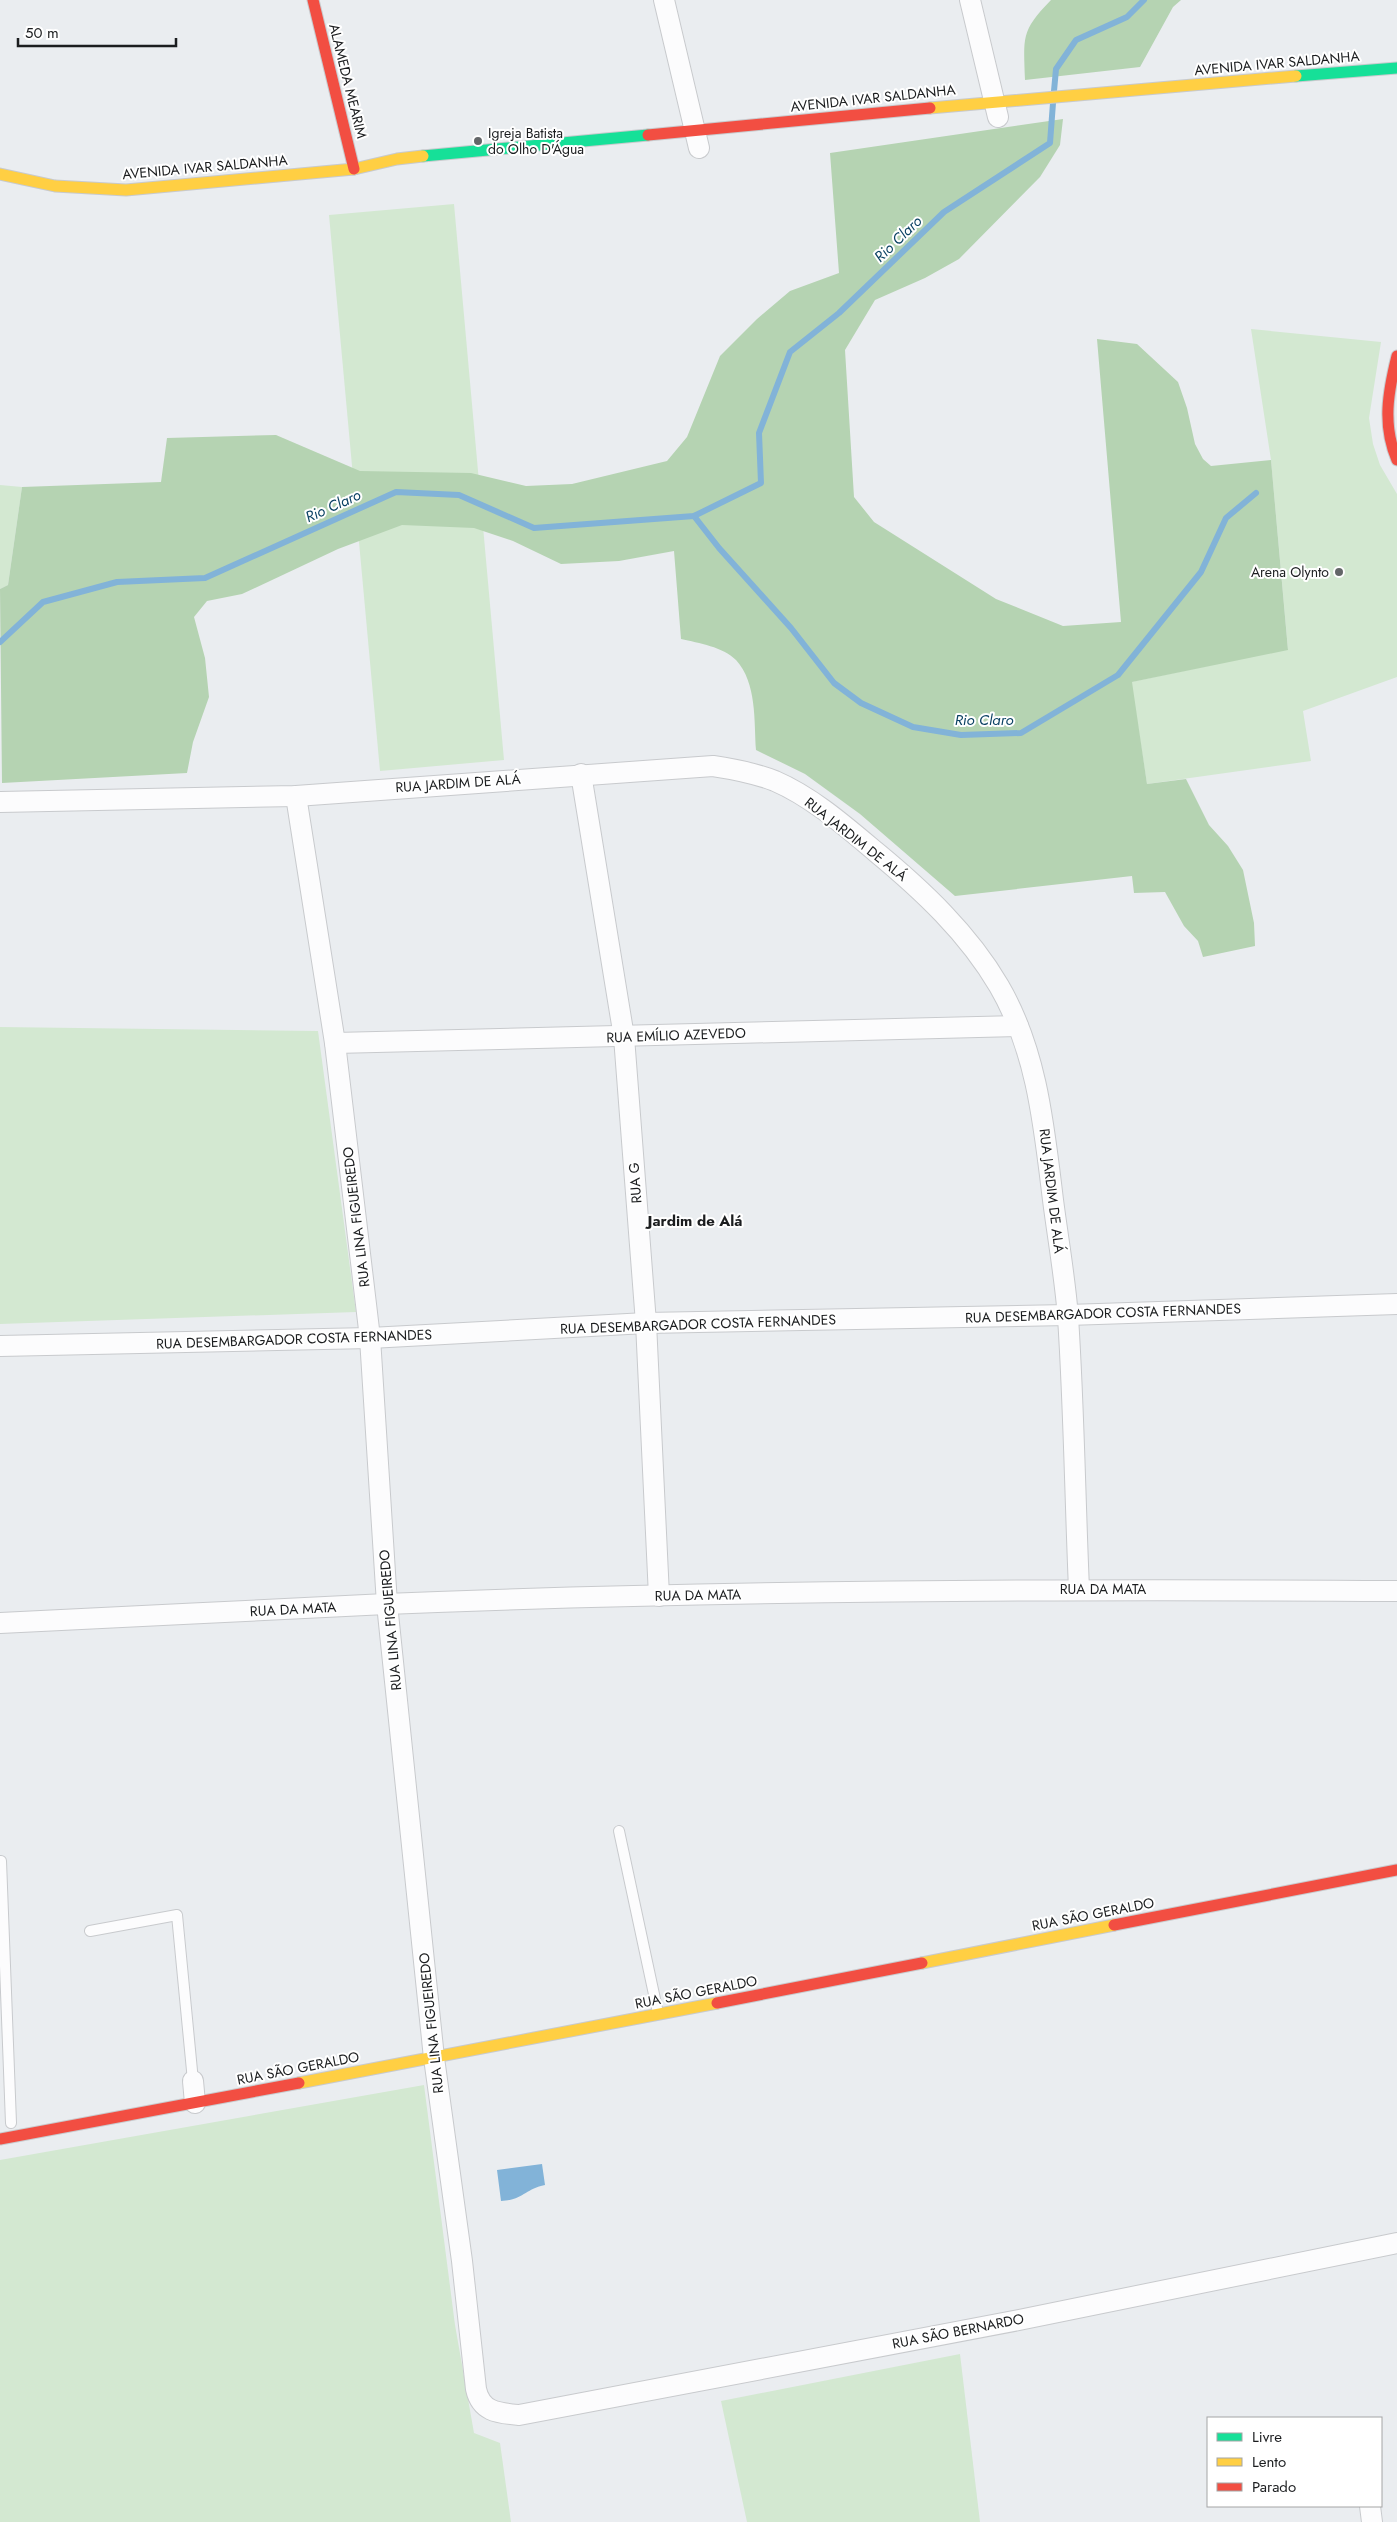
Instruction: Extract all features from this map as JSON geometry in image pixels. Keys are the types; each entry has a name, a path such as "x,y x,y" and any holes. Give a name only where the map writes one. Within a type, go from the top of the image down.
{"street":[{"name":"ALAMEDA MEARIM","path":"313,0 354,169"},
{"path":"664,0 698,143"},
{"path":"970,0 998,113"},
{"name":"AVENIDA IVAR SALDANHA","path":"0,174 56,186 126,190 354,169 397,159 698,143 998,113 1023,98 1397,68"},
{"name":"AVENIDA IVAR SALDANHA","path":"354,169 401,172"},
{"path":"1397,356 1388,393 1386,416 1388,438 1397,460"},
{"name":"RUA JARDIM DE ALÁ","path":"0,802 296,796 713,766 742,771 775,781 810,801 896,868 936,906 966,940 999,986 1018,1026 1034,1073 1043,1118 1068,1315 1079,1589"},
{"name":"RUA G","path":"581,774 624,1037 646,1324 659,1596"},
{"name":"RUA LINA FIGUEIREDO","path":"296,796 335,1043 370,1338 387,1604 434,2058 462,2261 476,2389 478,2397 490,2411 519,2416"},
{"name":"RUA EMÍLIO AZEVEDO","path":"335,1043 1018,1026"},
{"name":"RUA DESEMBARGADOR COSTA FERNANDES","path":"0,1346 370,1338 646,1324 1068,1315 1397,1304"},
{"name":"RUA DA MATA","path":"0,1623 387,1604 659,1596 1079,1589 1397,1591"},
{"name":"RUA SÃO GERALDO","path":"7,2133 195,2103 434,2058 1397,1870"},
{"path":"193,2081 195,2103"},
{"name":"RUA SÃO BERNARDO","path":"519,2416 1019,2320 1397,2243"},
{"path":"1370,2507 1372,2522"}],"lane":[{"path":"619,1831 658,2014"},
{"path":"1,1860 7,2133"},
{"path":"90,1931 177,1915 193,2081"}],"green space":[{"path":"1051,0 1181,0 1173,7 1140,67 1025,80 1024,54 1026,36 1034,20"},
{"path":"1063,119 1060,145 1040,177 959,259 925,278 875,300 845,350 854,497 874,522 996,599 1063,626 1121,622 1097,339 1137,344 1178,382 1187,408 1195,444 1203,459 1211,466 1271,460 1288,650 1132,682 1147,784 1186,779 1209,825 1228,846 1243,870 1254,923 1255,946 1203,957 1198,941 1184,926 1165,892 1134,893 1132,876 955,896 860,814 805,774 756,750 753,703 748,680 743,669 736,660 724,652 710,646 681,639 674,551 619,561 561,564 513,541 474,528 402,525 338,549 242,594 207,601 194,617 205,658 209,697 193,742 187,773 2,783 0,589 8,585 22,487 161,482 167,438 276,435 360,471 471,473 526,486 572,484 667,461 687,437 720,356 757,319 790,291 839,273 830,153"},
{"path":"454,204 504,760 380,771 329,215"},
{"name":"Arena Olynto","path":"1251,329 1381,342 1369,418 1373,444 1380,465 1397,494 1397,677 1303,711 1311,761 1147,784 1131,682 1288,649 1271,460"},
{"path":"0,485 22,487 8,585 0,589"},
{"path":"0,1027 318,1031 356,1312 0,1324"},
{"path":"424,2085 455,2325 474,2433 500,2443 511,2522 0,2522 0,2160"},
{"path":"960,2354 980,2522 747,2522 721,2401"}],"water":[{"path":"542,2164 545,2185 514,2199 501,2201 497,2170"}],"waterway":[{"name":"Rio Claro","path":"1054,91 1056,69 1076,40 1127,17 1144,0"},
{"name":"Rio Claro","path":"0,642 43,602 117,582 205,578 396,492 459,495 534,528 694,516 761,483 759,433 790,352 839,313 944,212 1050,143 1053,103"},
{"name":"Rio Claro","path":"694,516 719,548 791,628 834,683 861,703 913,727 961,735 1021,733 1118,675 1201,572 1226,518 1256,493"}],"traffic: fast":[{"path":"1296,76 1397,68"},
{"path":"423,156 648,135"}],"traffic: slow":[{"path":"930,108 1296,76"},
{"path":"0,174 55,186 126,190 354,169 397,159 423,156"},
{"path":"922,1963 1114,1925"},
{"path":"299,2083 717,2003"}],"traffic: jam":[{"path":"313,0 354,169"},
{"path":"648,135 930,108"},
{"path":"1397,356 1388,408 1389,434 1397,460"},
{"path":"1114,1925 1397,1870"},
{"path":"717,2003 922,1963"},
{"path":"0,2139 299,2083"}],"place":[{"name":"Igreja Batista do Olho D'Água","path":"478,141"},
{"name":"Arena Olynto","path":"1339,572"}],"district":[{"name":"Jardim de Alá","path":"695,1221"}]}
